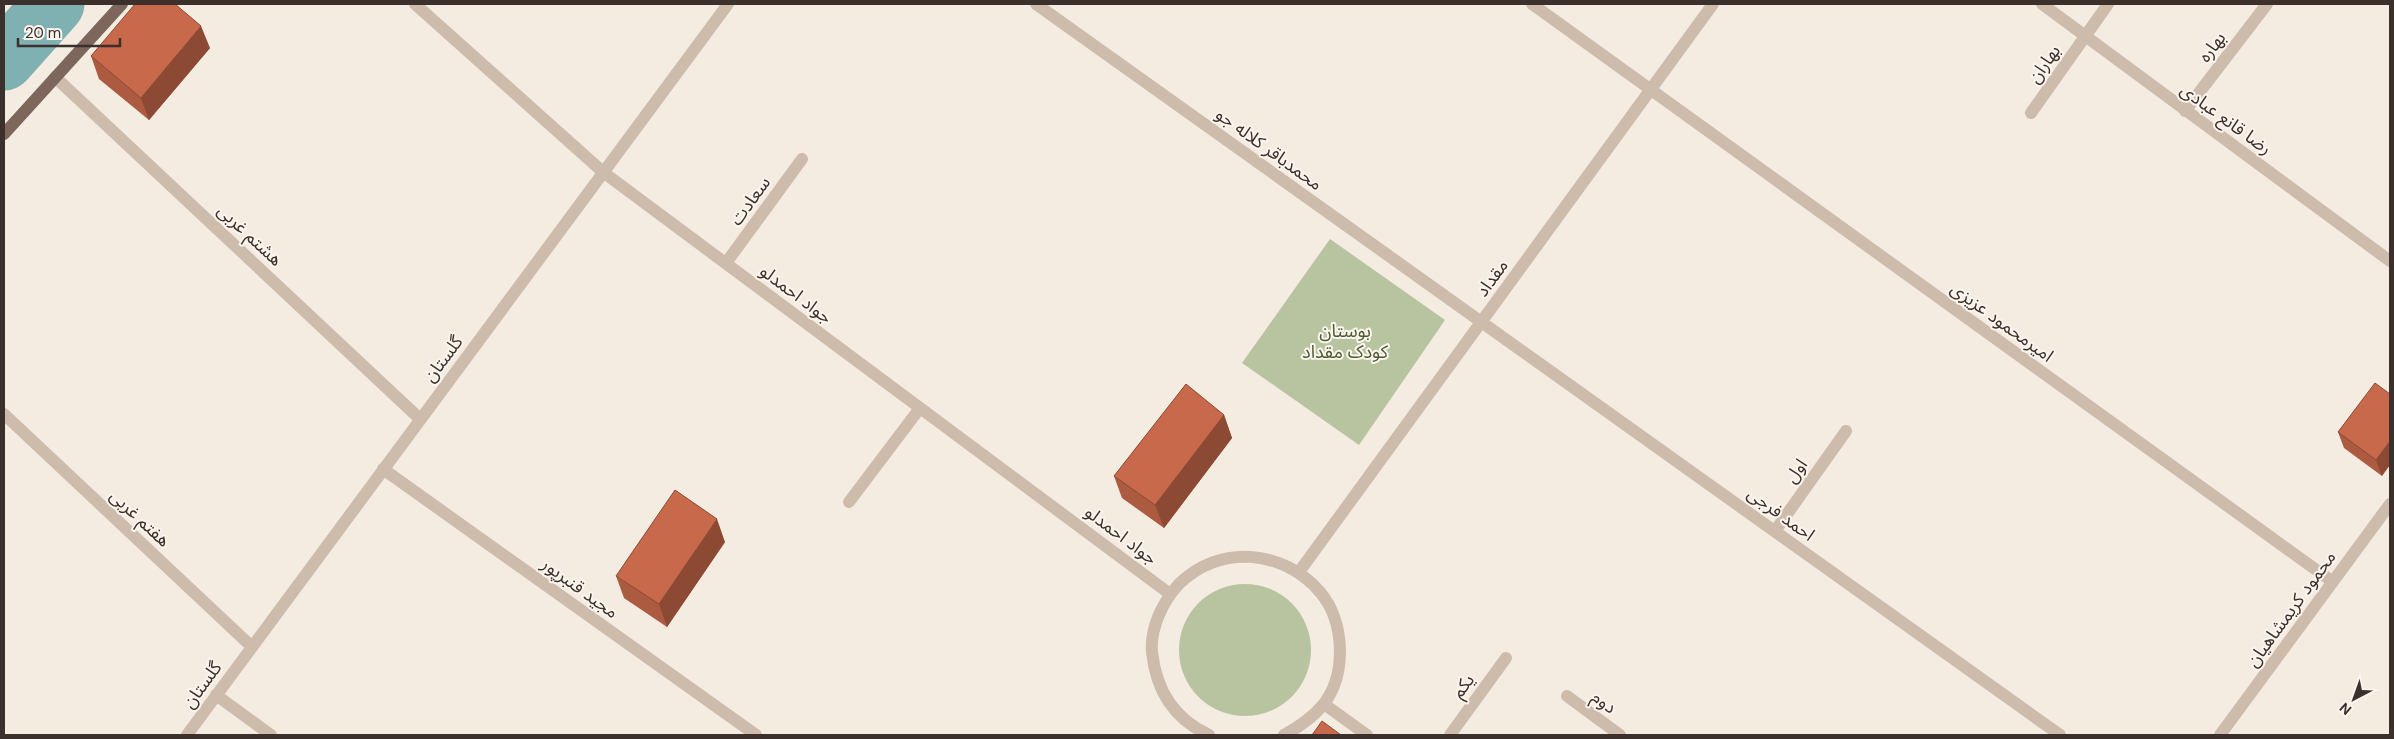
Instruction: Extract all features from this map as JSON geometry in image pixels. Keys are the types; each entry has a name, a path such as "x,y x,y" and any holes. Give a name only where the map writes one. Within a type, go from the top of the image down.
{"main road":[{"path":"4,134 122,4"}],"street":[{"name":"جواد احمدلو","path":"415,4 603,172 1170,594"},
{"name":"گلستان","path":"187,735 728,4"},
{"name":"محمدباقر کلاله جو","path":"1036,4 1481,322"},
{"name":"امیرمحمود عزیزی","path":"1532,4 2333,582"},
{"name":"مقداد","path":"1299,572 1713,4"},
{"name":"رضا قانع عبادی","path":"2042,4 2390,261"},
{"name":"بهاران","path":"2031,113 2108,4"},
{"name":"بهاره","path":"2185,111 2267,4"},
{"name":"هشتم غربی","path":"56,77 420,419"},
{"name":"سعادت","path":"726,263 802,159"},
{"name":"احمد فرجی","path":"1481,322 2060,735"},
{"path":"849,502 920,408"},
{"name":"هفتم غربی","path":"4,414 252,647"},
{"name":"اول","path":"1775,531 1846,431"},
{"name":"مجید قنبرپور","path":"383,469 756,735"},
{"name":"محمود کریمشاهیان","path":"2220,735 2390,504"},
{"path":"1208,735 1189,731 1171,706 1156,680 1152,650 1156,620 1170,594 1190,573 1216,560 1244,556 1273,560 1299,572 1321,593 1334,619 1340,648 1336,678 1324,704 1303,725 1284,735"},
{"name":"یکم","path":"1450,735 1506,658"},
{"path":"216,696 271,735"},
{"name":"دوم","path":"1567,696 1620,735"},
{"path":"1324,704 1367,735"}],"green space":[{"name":"بوستان کودک مقداد","path":"1330,239 1445,320 1359,445 1242,363"},
{"path":"1245,584 1258,585 1270,589 1292,603 1306,625 1310,637 1310,663 1306,675 1292,697 1270,711 1258,715 1245,716 1232,715 1220,711 1198,697 1184,675 1180,663 1179,650 1180,637 1184,625 1198,603 1220,589 1232,585"}],"building":[{"path":"135,4 175,4 201,26 141,98 91,56"},
{"path":"2375,383 2390,394 2390,441 2376,460 2338,432"},
{"path":"1186,384 1224,415 1155,505 1114,476"},
{"path":"675,490 717,519 659,604 616,576"},
{"path":"1322,721 1341,735 1312,735"}],"waterway":[{"path":"4,60 54,4"}]}
